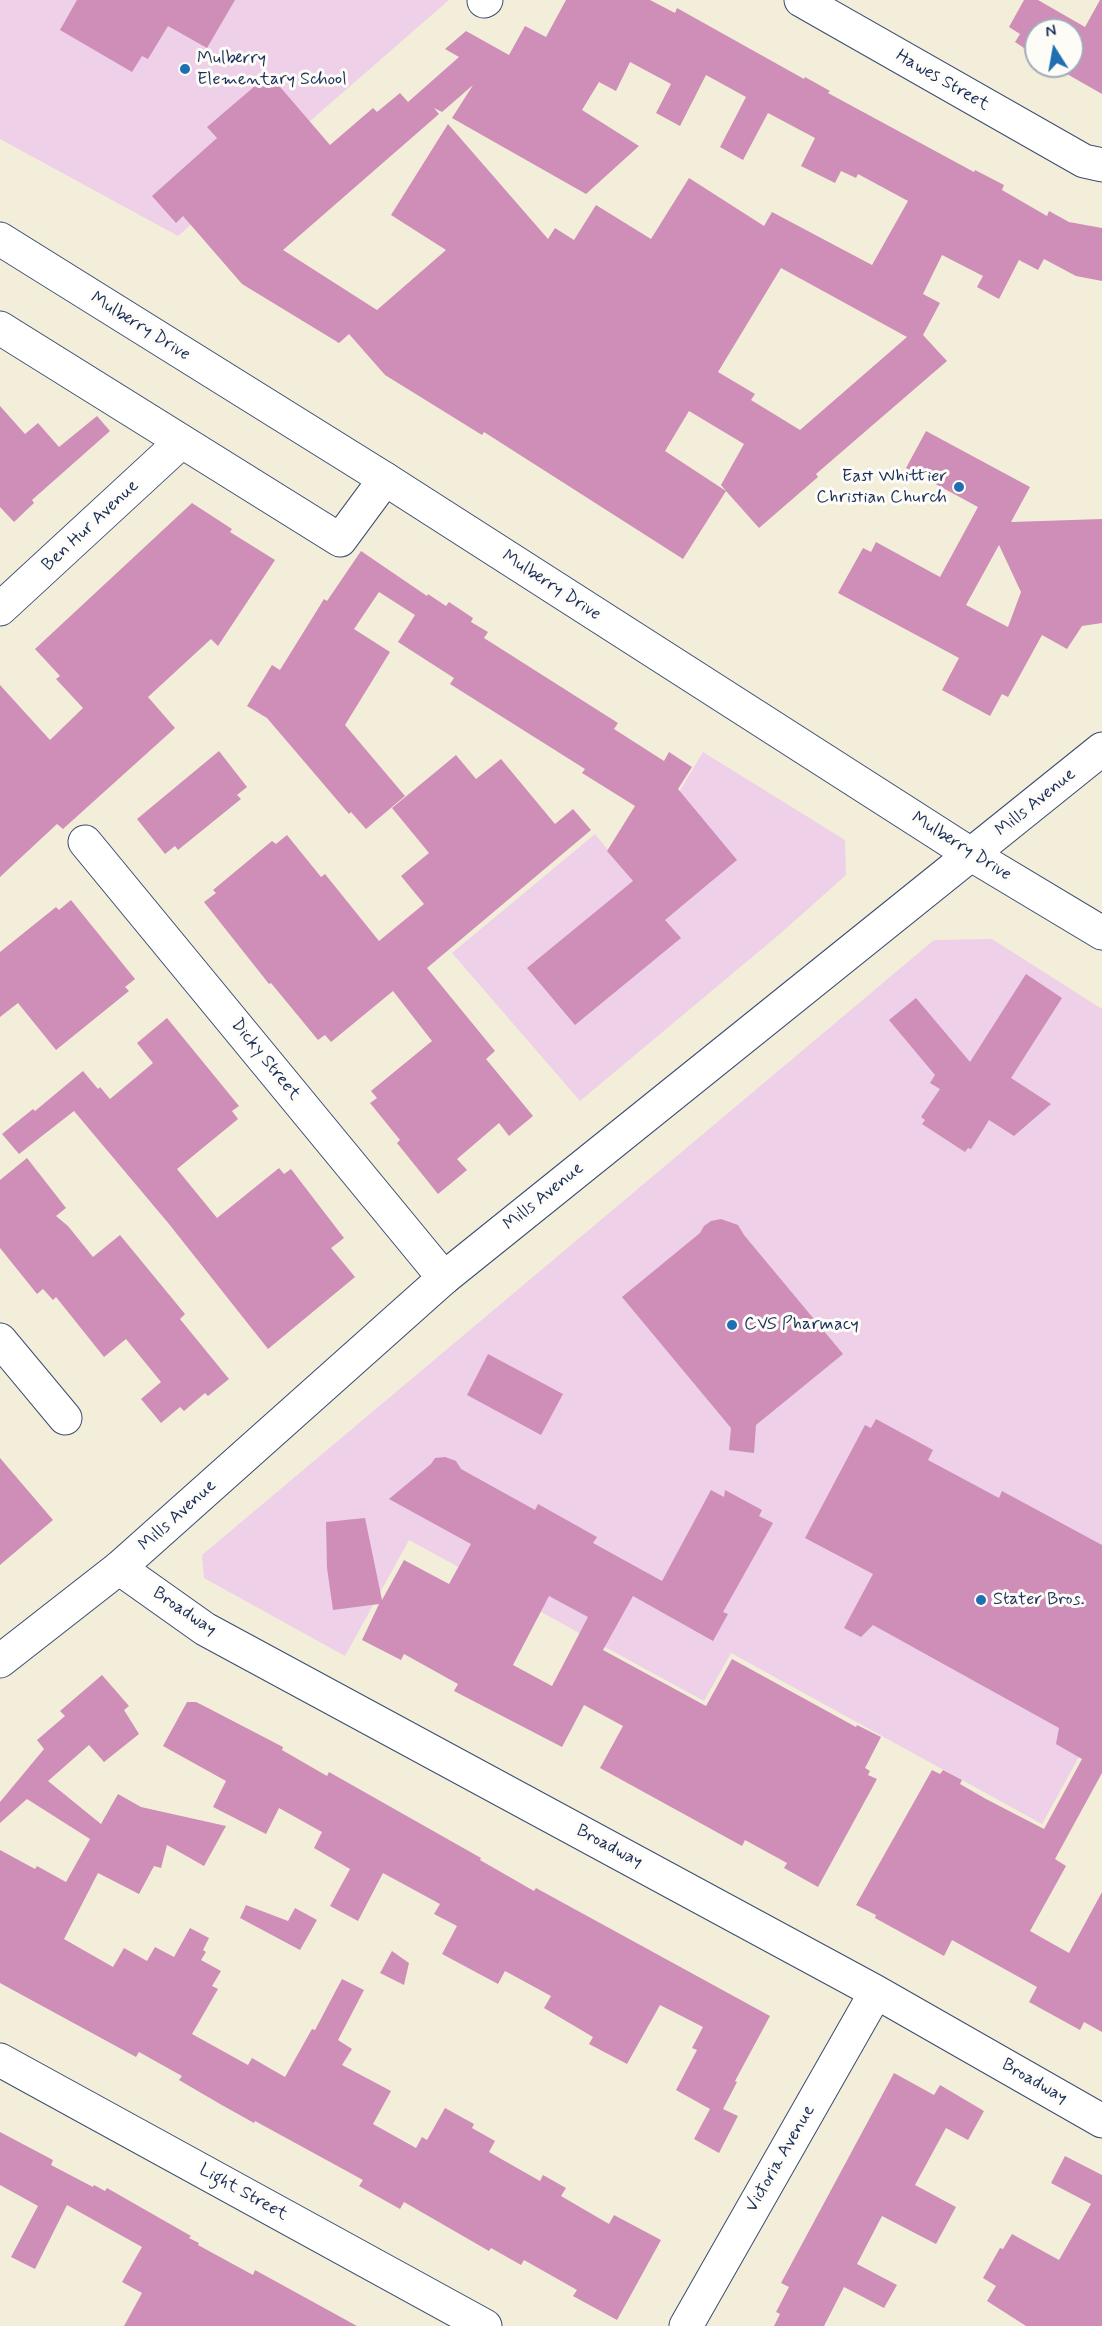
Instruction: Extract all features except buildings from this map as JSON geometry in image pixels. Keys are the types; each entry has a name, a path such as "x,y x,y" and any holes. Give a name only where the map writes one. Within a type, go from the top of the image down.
{"street":[{"name":"Hawes Street","path":"801,0 1093,163"},
{"name":"Mulberry Drive","path":"0,239 385,479 972,855 1102,933"},
{"path":"0,328 340,540 385,479"},
{"name":"Ben Hur Avenue","path":"0,609 181,442"},
{"name":"Mills Avenue","path":"0,1661 119,1568 444,1278 1102,749"},
{"name":"Dicky Street","path":"85,842 444,1278"},
{"path":"0,1340 65,1418"},
{"name":"Broadway","path":"119,1568 205,1629 876,1992 1102,2121"},
{"name":"Victoria Avenue","path":"686,2326 876,1992"},
{"name":"Light Street","path":"0,2060 486,2326"}],"shaded area":[{"name":"Mulberry Elementary School","path":"0,0 449,0 178,236 0,139"},
{"path":"703,752 845,840 846,875 781,933 580,1101 452,953 595,834 629,876"},
{"path":"992,939 1102,1009 1102,1715 1042,1824 731,1653 704,1701 409,1540 345,1656 204,1578 202,1555 934,940"}],"place":[{"name":"Mulberry Elementary School","path":"185,69"},
{"name":"East Whittier Christian Church","path":"959,487"},
{"name":"CVS Pharmacy","path":"732,1325"},
{"name":"Stater Bros.","path":"981,1600"}]}
